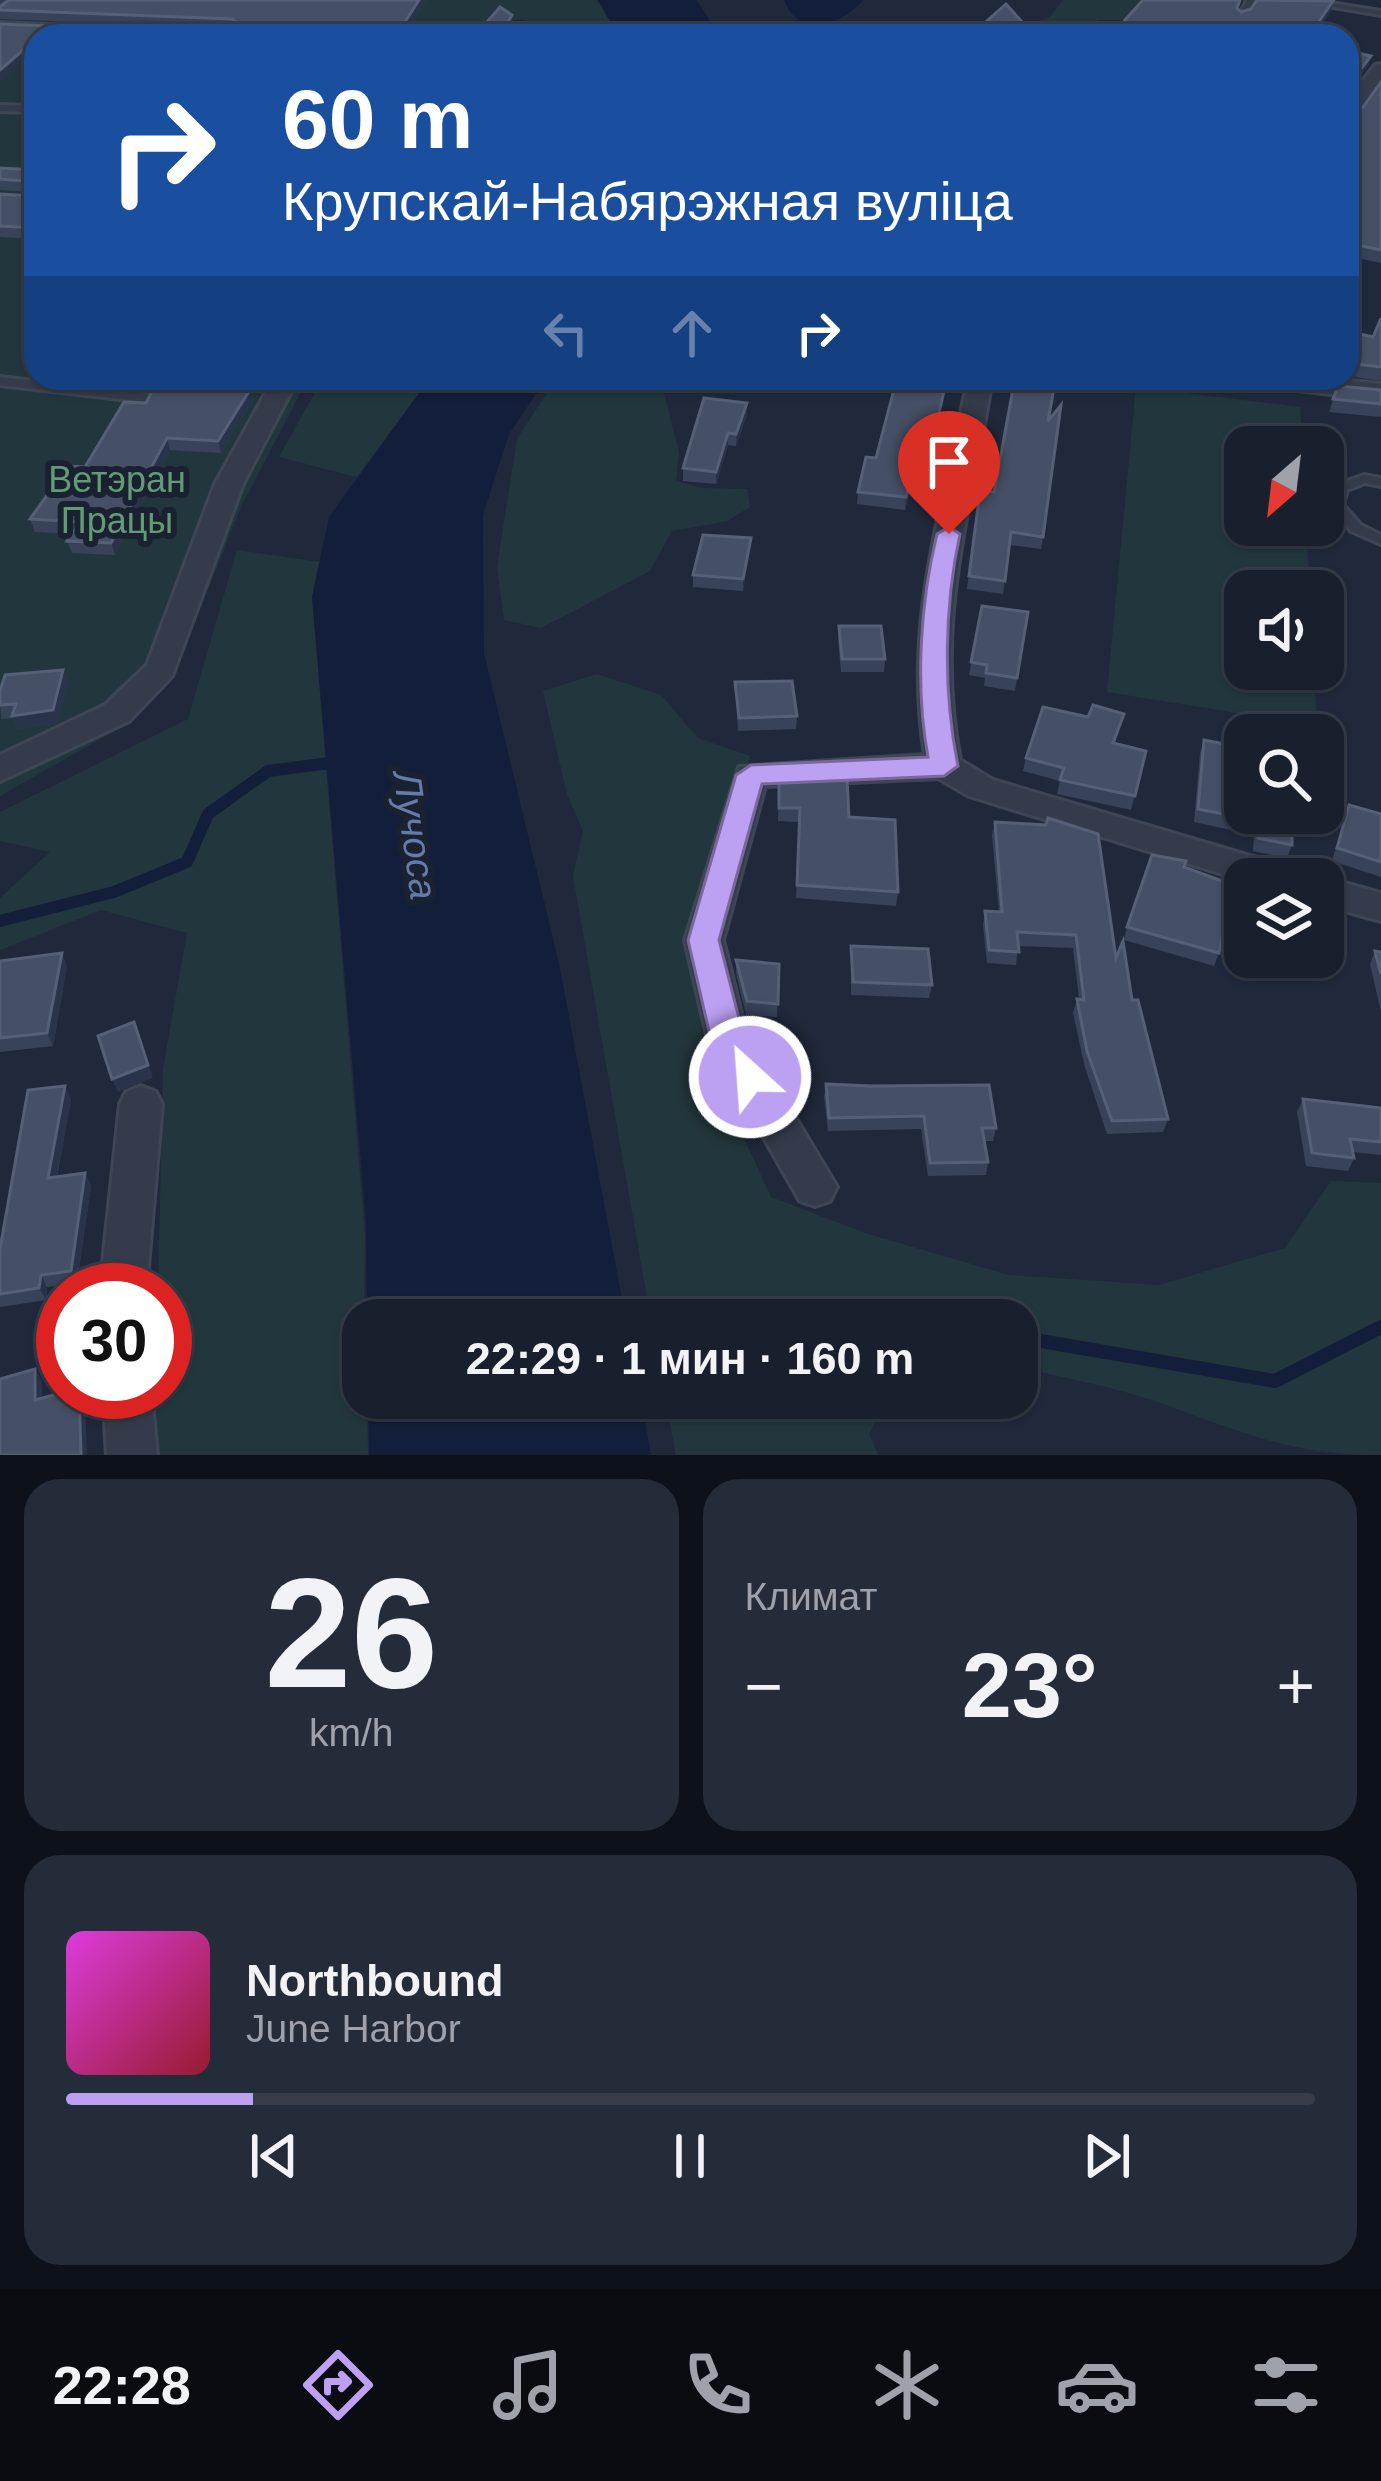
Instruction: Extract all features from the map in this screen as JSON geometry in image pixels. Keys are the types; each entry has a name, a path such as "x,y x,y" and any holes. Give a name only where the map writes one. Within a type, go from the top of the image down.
{"street":[{"path":"0,769 117,713 160,669 229,484 280,390"},
{"path":"944,766 936,728 938,580 978,390"},
{"path":"815,1187 728,1040 704,940 751,775 944,766 981,788 1224,861"},
{"path":"1344,897 1381,907"},
{"path":"126,1263 141,1104"},
{"path":"129,1419 132,1455"}],"lane":[{"path":"1242,15 1251,0"},
{"path":"1296,0 1381,13"},
{"path":"77,390 146,398"},
{"path":"1381,482 1364,479 1341,488 1336,506 1356,528 1381,540"}],"green space":[{"name":"Ветэран Працы","path":"11,0 597,0 612,24 542,24 519,19 500,24 24,24 24,390 302,390 241,507 174,675 123,726 0,796 0,9"},
{"path":"1063,0 1149,0 1126,20 1032,24 1050,17"},
{"path":"316,390 421,390 357,477 279,457"},
{"path":"549,390 663,390 679,453 676,481 701,488 747,489 750,507 727,521 672,531 650,571 541,628 504,620 497,567 517,439"},
{"path":"1136,390 1300,407 1301,426 1224,426 1224,546 1307,546 1309,570 1224,570 1224,690 1315,690 1316,714 1243,714 1107,692"},
{"path":"237,550 319,562 312,597 365,1237 364,1299 342,1299 342,1419 367,1419 368,1455 155,1455 156,1419 192,1419 192,1263 159,1263 163,1069 187,933 101,910 0,950 0,898 50,852 0,841 0,812 188,719"},
{"path":"597,674 661,695 698,738 750,756 733,822 690,933 704,1051 771,1197 868,1234 1009,1275 1159,1285 1285,1248 1331,1181 1381,1183 1381,1455 1291,1446 1138,1396 1038,1372 1038,1299 647,1299 573,876 583,831 567,794 543,691"},
{"path":"669,1419 876,1419 869,1434 878,1455 676,1455"}],"water":[{"path":"598,0 697,0 712,24 611,24"},
{"path":"784,0 863,0 832,22 810,24 799,20"},
{"name":"Лучоса","path":"421,390 539,390 509,434 483,515 484,653 559,963 622,1299 367,1299 366,1222 312,597 329,517"},
{"path":"368,1419 645,1419 651,1455 369,1455"}],"building":[{"path":"9,0 419,0 404,24 238,24 232,19 0,7"},
{"path":"1143,0 1240,0 1237,8 1241,12 1257,0 1333,1 1317,24 1124,21"},
{"path":"1006,4 1023,23 1022,24 983,24"},
{"path":"500,7 512,15 507,24 485,24"},
{"path":"0,24 24,25 24,49 0,70"},
{"path":"1359,53 1371,56 1359,72"},
{"path":"1381,82 1381,250 1359,245 1359,110"},
{"path":"0,168 24,169 24,181 0,179"},
{"path":"0,194 24,195 24,227 0,226"},
{"path":"1381,318 1381,367 1359,364 1360,334 1373,337"},
{"path":"153,390 250,390 218,441 167,438 111,543 67,541 80,522 30,519 68,466 85,467 124,402 146,403"},
{"path":"894,390 944,390 934,435 922,434 906,497 858,492 866,457 876,458"},
{"path":"1013,390 1054,390 1048,421 1061,405 1043,537 1011,532 1005,581 969,576 980,491 994,492"},
{"path":"1336,390 1381,390 1381,404 1333,399"},
{"path":"704,398 747,403 736,434 728,433 716,472 683,468"},
{"path":"703,535 751,538 743,579 693,575"},
{"path":"982,606 1028,612 1017,678 986,673 987,665 971,662"},
{"path":"839,626 881,626 885,659 842,659"},
{"path":"63,670 53,710 12,716 16,704 0,705 5,675"},
{"path":"792,681 797,716 739,718 735,682"},
{"path":"1093,705 1124,714 1113,743 1146,751 1135,796 1060,780 1064,768 1026,758 1043,707 1088,717"},
{"path":"1204,740 1224,744 1224,814 1198,809"},
{"path":"779,777 847,779 849,817 895,820 898,892 797,885 800,808 779,808"},
{"path":"1349,805 1381,814 1381,862 1337,848"},
{"path":"1048,818 1098,834 1116,958 1123,941 1132,1000 1138,1000 1168,1119 1112,1121 1087,1051 1077,999 1084,1000 1076,935 1017,932 1019,952 989,950 985,911 1002,912 995,822 1046,825"},
{"path":"1258,834 1292,834 1292,845 1258,838"},
{"path":"1152,855 1186,861 1184,867 1224,882 1219,953 1127,927"},
{"path":"851,946 928,949 932,985 853,982"},
{"path":"62,953 47,1033 0,1038 0,961"},
{"path":"736,960 779,964 778,1004 747,1001"},
{"path":"134,1022 148,1065 112,1079 98,1036"},
{"path":"826,1084 989,1085 996,1128 982,1128 988,1162 930,1163 924,1116 829,1118"},
{"path":"65,1086 48,1178 85,1173 72,1263 36,1263 36,1288 0,1294 0,1249 28,1090"},
{"path":"1303,1099 1381,1108 1381,1142 1350,1139 1354,1158 1312,1153"},
{"path":"35,1369 36,1419 80,1419 81,1455 0,1455 0,1379"}],"waterway":[{"path":"794,24 802,23"},
{"path":"0,921 114,892 187,862 208,814 268,771 337,762"},
{"path":"1038,1341 1275,1381 1381,1327"}],"route":[{"path":"750,1077 728,1040 704,940 751,775 944,766 936,728 938,580 949,534"}]}
